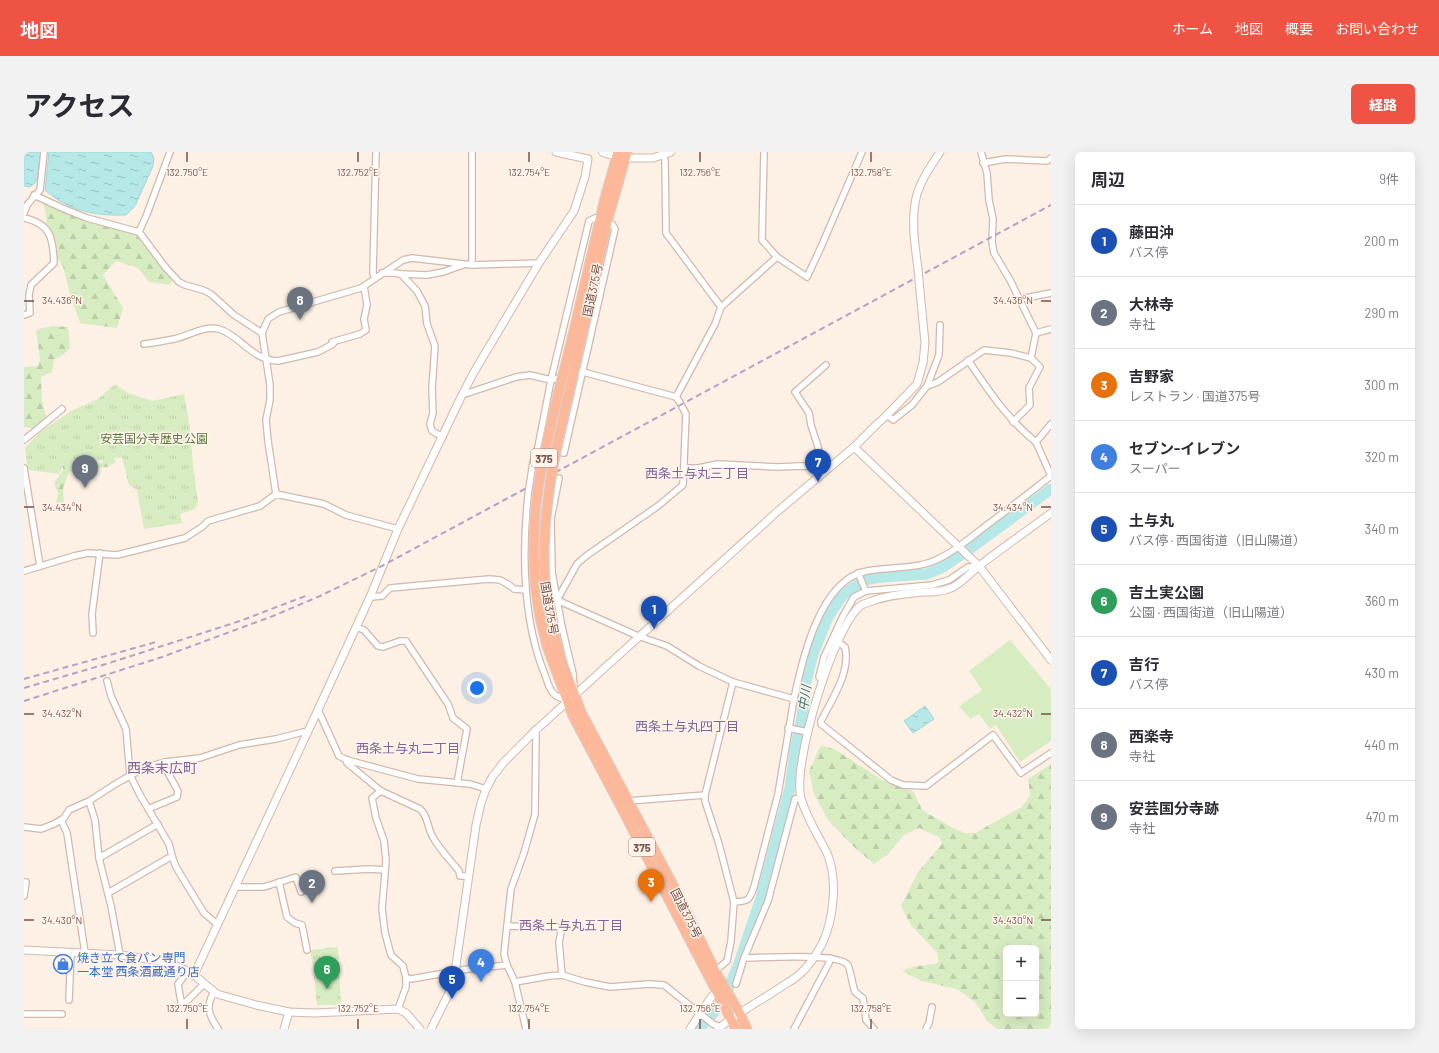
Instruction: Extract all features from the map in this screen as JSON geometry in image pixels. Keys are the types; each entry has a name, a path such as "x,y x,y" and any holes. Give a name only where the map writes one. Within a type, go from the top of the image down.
{"highway":[{"name":"国道375号","path":"622,155 603,220 577,335 546,449 537,496 534,557 535,584 540,617 547,646 570,698 581,712 682,902 717,974 740,1014 746,1029"},
{"name":"国道375号","path":"577,335 548,497 545,523 543,557 549,615 570,698 573,716 736,1029"}],"main road":[{"path":"603,152 622,155"}],"street":[{"path":"24,212 34,195 40,190 44,152"},
{"path":"139,232 170,152"},
{"path":"375,278 373,273 376,152"},
{"path":"472,152 472,266"},
{"path":"204,984 186,1002 181,1002 178,984 191,973 217,924 370,597 398,529 462,395 474,372 539,263 574,211 581,191 588,159 556,152"},
{"path":"622,155 652,158 671,152"},
{"path":"764,152 762,240 777,257 806,277 821,248 862,152"},
{"path":"432,1029 449,993 455,972 476,825 486,790 493,776 504,762 570,698 778,511 854,447 917,384 923,363 925,343 914,229 916,198 924,178 940,152"},
{"path":"980,152 987,173 989,200 993,219 992,242 994,253 1020,299 1036,333 1031,358"},
{"path":"664,155 666,233 721,307"},
{"path":"983,163 1006,159 1047,161 1051,158"},
{"path":"34,195 87,218 139,232 166,268 179,282 211,294 234,315 262,333"},
{"path":"24,218 44,226 51,237 54,263 32,286 29,295 30,313 24,315"},
{"path":"538,447 564,453 615,229 612,224 603,220 595,218 588,221 551,380 538,447 533,462 525,519 524,548 526,590 534,642 541,665 553,694 570,698"},
{"path":"676,397 715,324 721,307 777,257"},
{"path":"276,494 266,420 270,400 270,385 262,333 268,319 279,312 364,286 404,260 412,258 472,266 539,263"},
{"path":"382,274 394,273 427,275 443,272 465,264"},
{"path":"401,274 417,291 425,306 427,324 435,346 432,388 433,413 430,424 432,432 443,436"},
{"path":"144,344 176,339 212,328 220,330 250,351 272,361 318,352 333,344 332,342 360,334 366,330 364,320 367,305 364,286"},
{"path":"1020,299 1051,293"},
{"path":"887,415 893,420 912,404 928,386 939,355 940,325"},
{"path":"1036,333 1051,329"},
{"path":"928,386 938,382 984,350 1011,353 1031,358 1040,368 1029,388 1030,405 1013,422"},
{"path":"734,902 746,901 750,899 754,887 778,794 788,728 801,664 811,633 831,597 847,580 858,574 873,570 915,566 931,562 949,553 1051,476 1036,442 1013,422 995,400 968,360"},
{"path":"820,466 818,448 810,425 809,413 795,392 826,365"},
{"path":"462,395 516,377 530,375 551,380 582,372 676,397 680,401 686,414 683,485 663,502 586,556 577,564 557,600"},
{"path":"24,440 62,409"},
{"path":"1036,442 1051,424"},
{"path":"854,447 979,566 1051,660"},
{"path":"684,468 698,468 718,464 777,467 830,467"},
{"path":"24,468 40,566"},
{"path":"559,478 551,520 552,572 575,684 570,698"},
{"path":"24,571 88,553 117,555 185,538 202,527 208,521 260,506 276,494 324,504 346,515 398,529"},
{"path":"516,982 562,975 585,982 610,987 649,984 664,986 717,1027 740,1014 802,973 821,944 830,921 834,895 828,855 807,814 801,798 799,786 800,773 807,731 823,681 838,642 852,615 861,605 879,598 904,594 943,591 953,587 1051,513"},
{"path":"525,519 551,520"},
{"path":"93,633 92,614 100,553"},
{"path":"823,681 819,677 824,657 843,616 854,597 865,589 932,584 949,580 968,566 979,566"},
{"path":"525,573 552,572"},
{"path":"858,574 865,589"},
{"path":"370,597 382,596 390,588 489,579 500,580 514,589 526,590"},
{"path":"557,600 638,636 667,646 699,666 733,682 794,699"},
{"path":"356,627 364,630 378,646 383,647 400,641 406,641 448,704 453,718 467,729 457,783"},
{"path":"838,642 845,647 847,655 846,671 821,721 821,724 892,780 902,785 926,786 993,735 1021,773 1051,753"},
{"path":"106,681 126,729 130,775 148,809 170,844 176,867 204,913 217,924"},
{"path":"717,974 727,961 731,941 734,902 719,844 704,795 707,790 733,682"},
{"path":"317,712 319,712 339,756 347,760 418,779 470,784 486,790"},
{"path":"788,728 807,731"},
{"path":"526,1029 516,982 507,965 504,954 511,889 524,853 535,814 536,730"},
{"path":"24,827 41,829 54,824 61,820 69,810 89,801 130,775 144,768 165,762 200,758 240,745 307,732"},
{"path":"347,760 347,764 381,791 420,809 424,813 428,822 434,841 459,871 460,876 468,876"},
{"path":"148,809 177,797 178,790 166,769 165,762"},
{"path":"381,791 372,798 376,818 384,841 385,870 382,908 385,933 391,955 403,966 406,978 406,987 398,1009"},
{"path":"628,802 704,795"},
{"path":"736,984 744,958 768,901 795,799 801,798"},
{"path":"89,801 95,820 99,858 108,892 120,955"},
{"path":"61,820 67,833 85,953"},
{"path":"99,858 158,824"},
{"path":"108,892 172,856"},
{"path":"335,871 369,869 385,870"},
{"path":"235,886 264,886 296,877 301,892"},
{"path":"24,882 26,882 24,896"},
{"path":"279,882 287,917 295,923 302,925 307,950"},
{"path":"507,926 562,928 559,942 562,975"},
{"path":"24,950 120,955 162,961 191,973 217,994 256,1005 289,1012 315,1013 398,1009 406,1013 420,1029"},
{"path":"69,1000 71,952"},
{"path":"744,958 813,957 830,958 842,961 848,965 854,992 863,998 866,1020 874,1029"},
{"path":"794,1029 829,963 830,958"},
{"path":"406,978 411,979 468,969 507,965"},
{"path":"214,992 211,997 209,1015 218,1029"},
{"path":"690,1029 702,1014 712,996 717,992"},
{"path":"926,1029 929,1023 932,1007"},
{"path":"284,1029 289,1012"},
{"path":"24,1014 62,1014"}],"green space":[{"path":"43,199 139,232 174,276 170,285 149,282 138,268 116,261 103,275 123,308 117,328 80,323 70,294 63,266 51,249"},
{"path":"52,326 68,327 70,348 54,360 52,372 41,377 42,401 48,422 38,429 24,427 24,367 38,366 40,359 36,330"},
{"name":"安芸国分寺歴史公園","path":"115,384 128,393 152,401 184,394 190,428 198,502 195,509 180,514 182,523 144,529 137,490 129,485 122,457 63,466 59,474 28,470 25,448 40,432 71,411 98,399"},
{"path":"86,446 93,464 102,463 105,456 113,457 116,462 107,467 81,469 69,472 63,488 64,503 60,507 56,503 58,493 54,483 63,470 63,461"},
{"path":"1010,640 1051,689 1051,741 1020,762 996,725 990,729 979,714 970,719 959,706 982,690 969,671"},
{"path":"821,745 836,750 882,780 913,791 922,810 951,827 965,833 975,833 1022,807 1030,795 1028,779 1051,764 1051,1029 998,1029 988,1022 975,1002 957,989 922,981 902,971 938,963 938,954 911,925 901,906 918,872 942,844 939,837 919,828 904,835 889,853 874,864 854,847 828,820 814,794 809,771"},
{"path":"338,947 341,1005 317,1005 310,950"}],"water":[{"path":"24,152 41,152 37,181 30,187 24,186"},
{"path":"49,152 151,152 154,158 153,166 135,206 126,215 115,215 83,211 63,203 45,190"},
{"path":"925,706 934,719 913,733 904,721"}],"waterway":[{"name":"中川","path":"699,1029 715,1011 727,991 738,966 761,898 790,788 796,745 802,717 805,686 813,654 828,617 842,596 864,580 882,577 927,574 943,567 1051,489"}],"railway":[{"path":"24,701 162,657 273,616 320,596 382,566 1051,205"},
{"path":"24,688 106,664 240,621 308,595"},
{"path":"24,679 156,642"}],"place":[{"name":"西楽寺","path":"300,320"},
{"name":"吉行","path":"818,482"},
{"name":"安芸国分寺跡","path":"85,488"},
{"name":"藤田沖","path":"654,629"},
{"name":"吉野家","path":"651,902"},
{"name":"大林寺","path":"312,903"},
{"name":"焼き立て食パン専門 一本堂 西条酒蔵通り店","path":"63,964"},
{"name":"セブン-イレブン","path":"481,982"},
{"name":"吉土実公園","path":"327,989"},
{"name":"土与丸","path":"452,999"}],"district":[{"name":"西条土与丸三丁目","path":"697,473"},
{"name":"西条土与丸四丁目","path":"687,726"},
{"name":"西条土与丸二丁目","path":"408,748"},
{"name":"西条末広町","path":"162,767"},
{"name":"西条土与丸五丁目","path":"571,925"}]}
